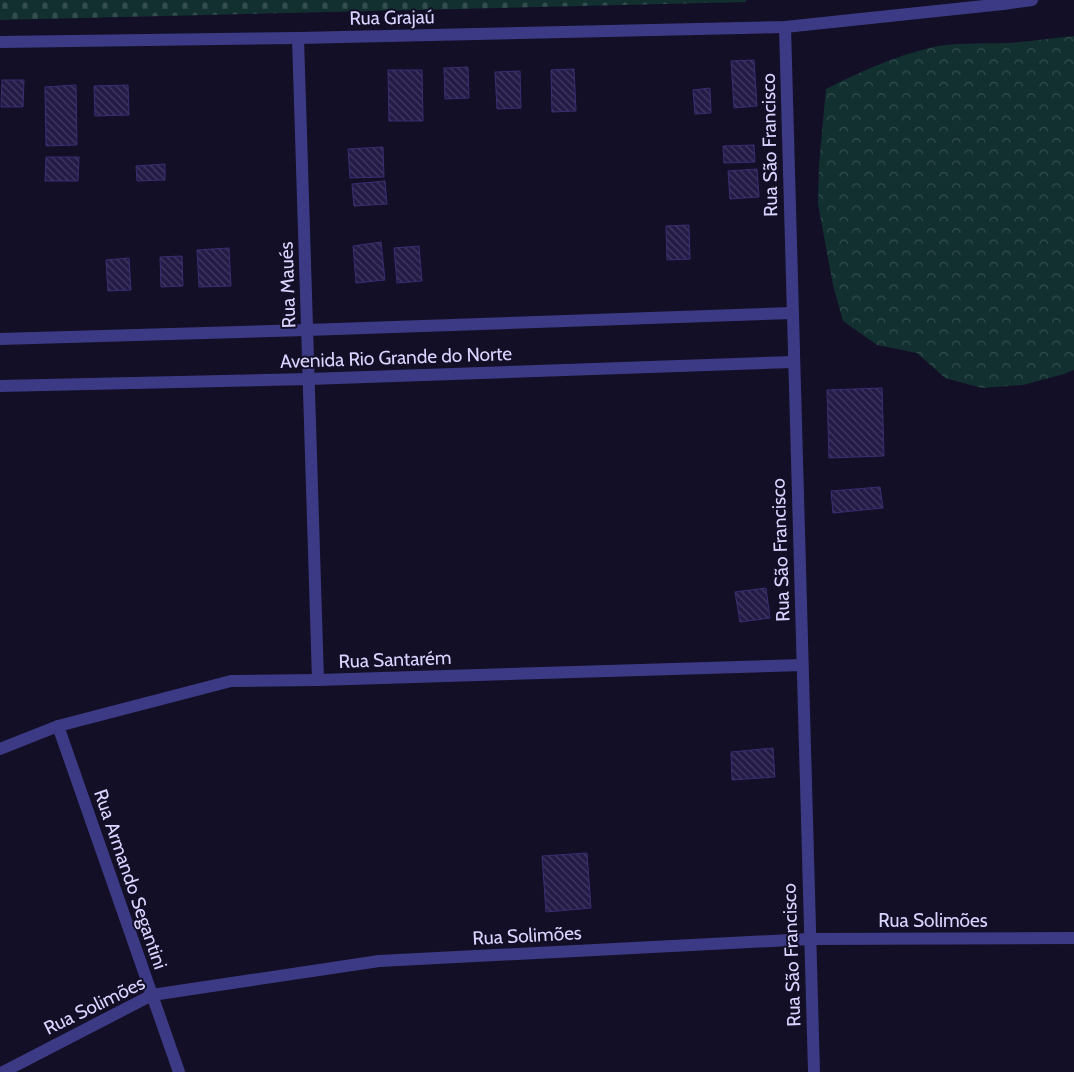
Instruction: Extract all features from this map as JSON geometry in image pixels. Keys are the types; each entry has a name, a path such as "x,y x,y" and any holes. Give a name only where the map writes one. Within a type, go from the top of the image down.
{"street":[{"name":"Rua Grajaú","path":"0,42 298,38 785,27 1032,0"},
{"name":"Rua São Francisco","path":"785,27 814,1072"},
{"name":"Rua Maués","path":"298,38 318,680"},
{"name":"Avenida Rio Grande do Norte","path":"0,338 307,330 792,313"},
{"name":"Avenida Rio Grande do Norte","path":"0,386 793,362"},
{"name":"Rua Santarém","path":"0,749 58,726 231,681 802,665"},
{"name":"Rua Armando Segantini","path":"58,726 178,1072"},
{"name":"Rua Solimões","path":"3,1072 152,995 379,961 810,939 1074,938"}],"green space":[{"path":"0,0 746,0 746,2 0,20"},
{"path":"1074,36 1074,370 1023,385 982,388 945,378 917,353 877,345 843,321 833,285 818,204 819,164 826,89 876,66 929,48"}],"building":[{"path":"754,60 757,106 734,108 731,61"},
{"path":"468,67 469,98 445,99 444,68"},
{"path":"574,69 576,111 552,112 551,70"},
{"path":"388,70 422,70 423,121 389,121"},
{"path":"520,71 521,108 497,109 495,72"},
{"path":"2,80 24,80 23,107 1,107"},
{"path":"76,85 77,145 46,146 45,87"},
{"path":"128,85 129,115 95,116 94,86"},
{"path":"710,88 711,113 695,114 693,90"},
{"path":"754,145 755,162 724,163 723,146"},
{"path":"383,147 384,177 350,178 348,149"},
{"path":"46,157 79,157 78,181 45,181"},
{"path":"165,164 165,180 137,181 136,166"},
{"path":"757,169 759,197 730,199 728,171"},
{"path":"385,181 387,204 354,206 352,184"},
{"path":"689,225 690,259 667,260 666,226"},
{"path":"381,242 385,280 356,283 353,246"},
{"path":"419,246 422,281 397,283 394,248"},
{"path":"229,248 231,286 199,287 197,250"},
{"path":"182,256 183,286 161,287 160,257"},
{"path":"129,258 131,290 108,291 106,260"},
{"path":"882,388 884,456 829,458 827,390"},
{"path":"880,487 883,508 833,513 831,491"},
{"path":"766,588 770,618 740,622 735,592"},
{"path":"773,748 775,777 732,780 731,752"},
{"path":"587,853 591,908 546,912 542,856"}]}
